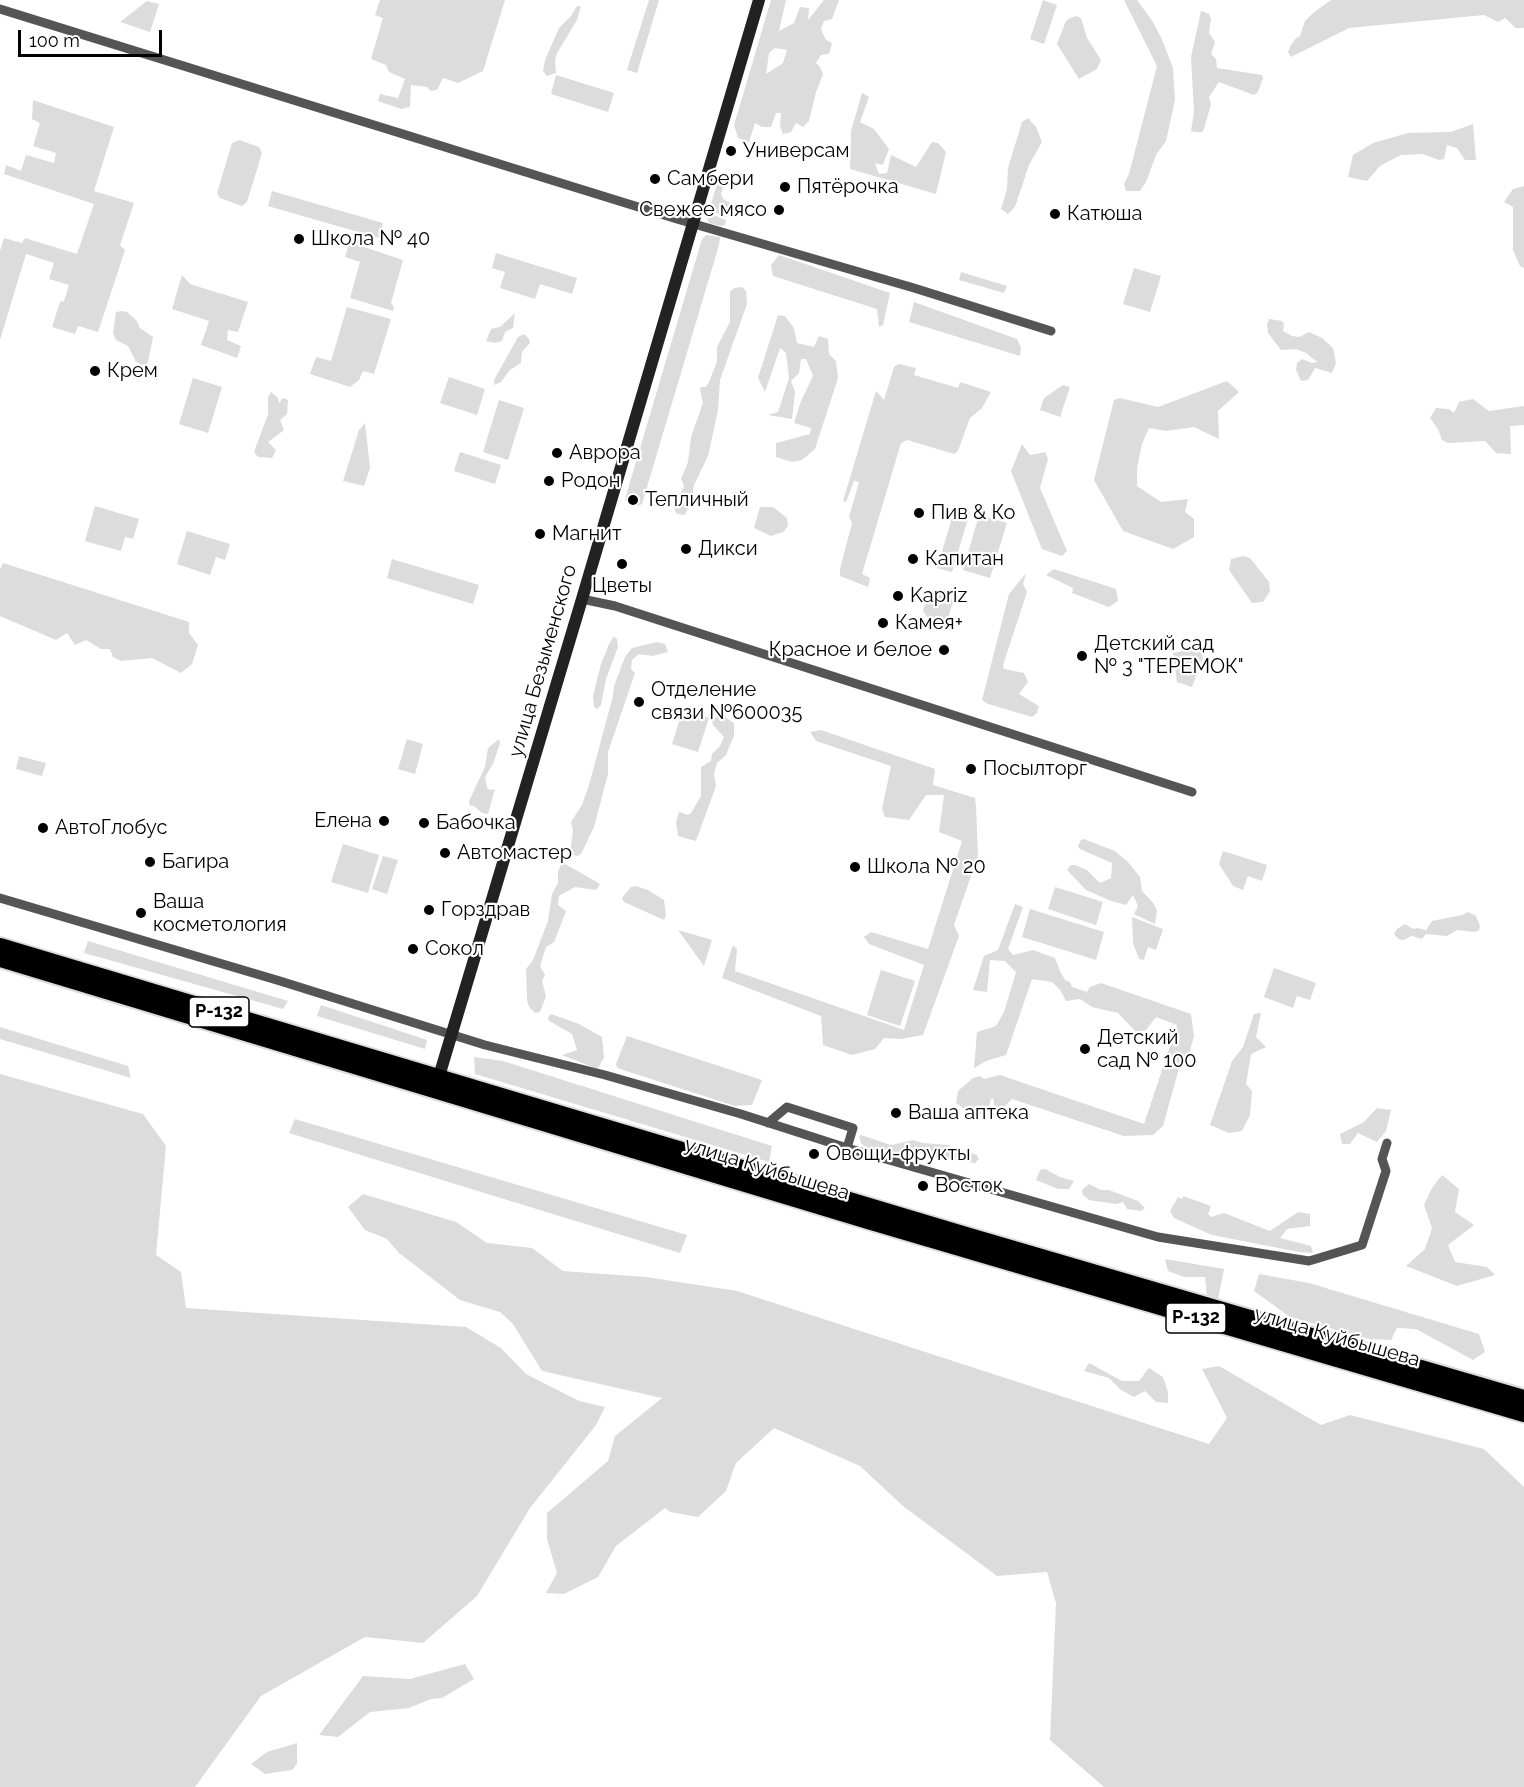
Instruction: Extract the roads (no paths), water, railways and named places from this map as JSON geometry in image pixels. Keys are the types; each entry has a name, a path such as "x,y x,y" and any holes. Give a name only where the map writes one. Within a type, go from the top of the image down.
{"highway":[{"name":"улица Куйбышева","path":"0,946 880,1225 1524,1414"},
{"name":"улица Куйбышева","path":"0,959 436,1084 807,1186 1524,1398"}],"main road":[{"name":"улица Безыменского","path":"436,1084 759,0"}],"street":[{"path":"0,9 694,224 1051,331"},
{"path":"582,599 615,606 1192,792"},
{"path":"0,898 485,1045 605,1075 847,1148 1158,1237 1309,1261 1362,1245 1386,1171 1382,1159 1387,1143"},
{"path":"768,1123 787,1107 853,1128 847,1148"}],"place":[{"name":"Универсам","path":"731,151"},
{"name":"Самбери","path":"655,179"},
{"name":"Пятёрочка","path":"785,187"},
{"name":"Свежее мясо","path":"779,210"},
{"name":"Катюша","path":"1055,214"},
{"name":"Школа № 40","path":"299,239"},
{"name":"Крем","path":"95,371"},
{"name":"Аврора","path":"557,453"},
{"name":"Родон","path":"549,481"},
{"name":"Тепличный","path":"633,500"},
{"name":"Пив & Ко","path":"919,513"},
{"name":"Магнит","path":"540,534"},
{"name":"Дикси","path":"686,549"},
{"name":"Капитан","path":"913,559"},
{"name":"Цветы","path":"622,564"},
{"name":"Kapriz","path":"898,596"},
{"name":"Камея+","path":"883,623"},
{"name":"Красное и белое","path":"944,650"},
{"name":"Детский сад № 3 \"ТЕРЕМОК\"","path":"1082,656"},
{"name":"Отделение связи №600035","path":"639,702"},
{"name":"Посылторг","path":"971,769"},
{"name":"Елена","path":"384,821"},
{"name":"Бабочка","path":"424,823"},
{"name":"АвтоГлобус","path":"43,828"},
{"name":"Автомастер","path":"445,853"},
{"name":"Багира","path":"150,862"},
{"name":"Школа № 20","path":"855,867"},
{"name":"Горздрав","path":"429,910"},
{"name":"Ваша косметология","path":"141,913"},
{"name":"Сокол","path":"413,949"},
{"name":"Детский сад № 100","path":"1085,1049"},
{"name":"Ваша аптека","path":"896,1113"},
{"name":"Овощи-фрукты","path":"814,1154"},
{"name":"Восток","path":"923,1186"}]}
